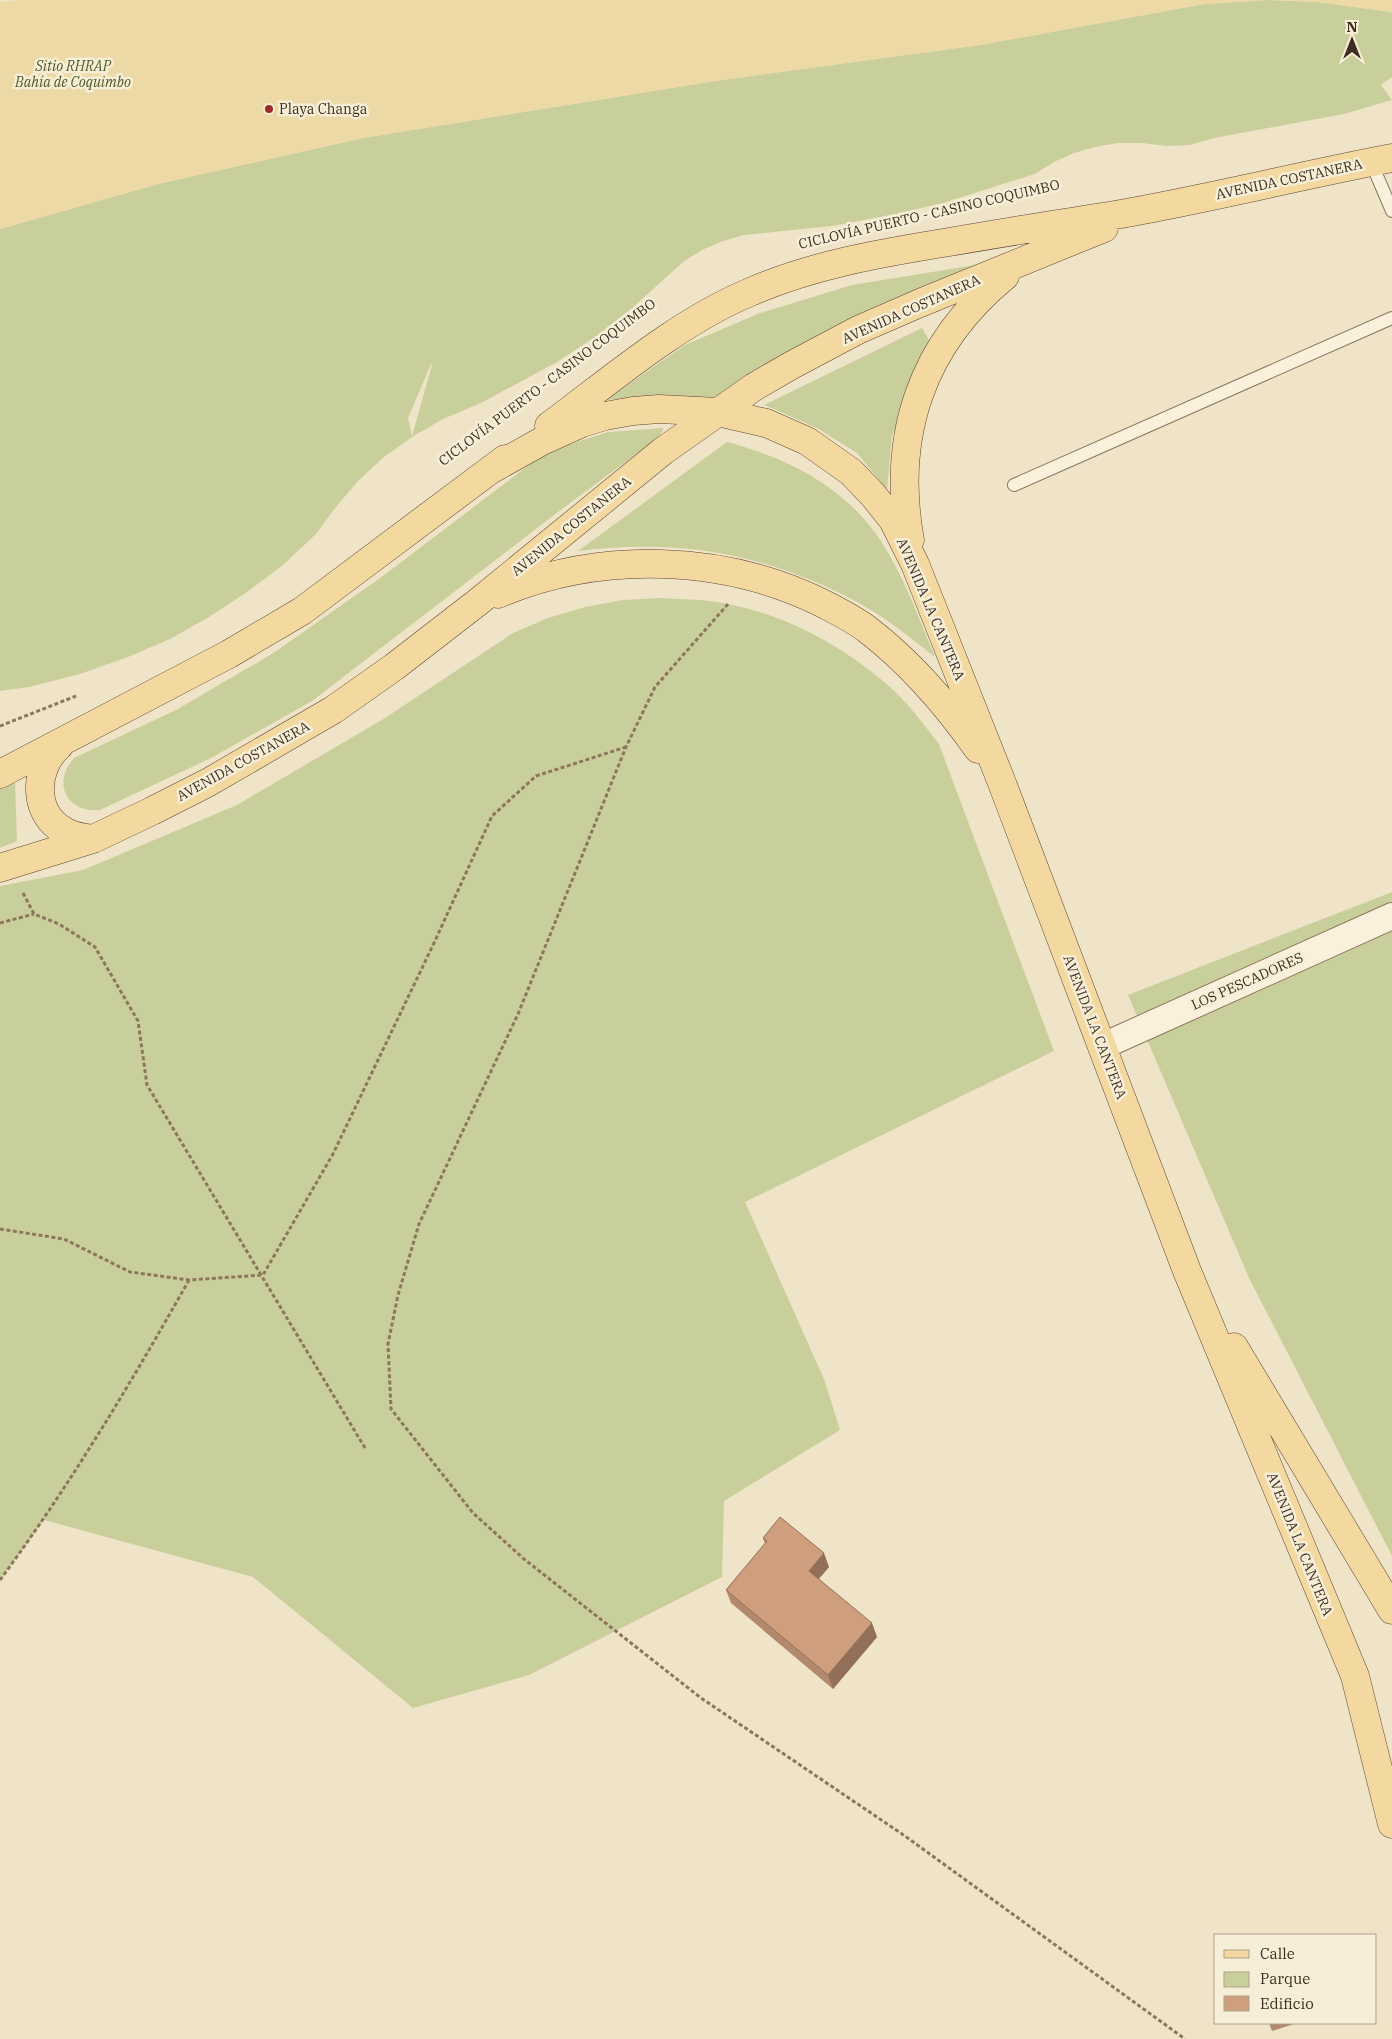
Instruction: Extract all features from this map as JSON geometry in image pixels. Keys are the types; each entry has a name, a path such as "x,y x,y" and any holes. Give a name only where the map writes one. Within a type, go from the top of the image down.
{"main road":[{"name":"AVENIDA COSTANERA","path":"0,774 229,654 302,611 676,333 708,312 746,293 821,268 907,249 1157,208 1382,160"},
{"name":"AVENIDA COSTANERA","path":"5,867 93,839 210,782 334,710 394,667 478,602 663,451 754,387 792,365 858,330 1031,257 1157,208"},
{"path":"915,564 906,516 904,485 905,453 911,422 920,392 931,366 957,324 989,289 1031,257"},
{"name":"AVENIDA LA CANTERA","path":"492,469 542,441 582,423 605,416 659,409 718,412 744,417 787,431 826,453 873,495 893,520 915,564 1002,783 1188,1271 1355,1676 1392,1824"},
{"name":"AVENIDA LA CANTERA","path":"478,602 518,585 554,575 628,564 666,564 703,567 752,578 815,600 867,629 905,662 940,700 1002,783"},
{"path":"71,738 52,752 45,762 41,774 40,797 46,812 54,823 66,832 79,837 93,839"},
{"name":"AVENIDA LA CANTERA","path":"1188,1271 1392,1610"}],"street":[{"name":"LOS PESCADORES","path":"1103,1046 1392,916"}],"lane":[{"path":"1382,160 1392,211"},
{"path":"1014,485 1392,318"}],"path":[{"path":"752,578 656,688 626,747 518,1014 419,1224 398,1295 388,1344 391,1408 473,1513 524,1559 701,1698 905,1836 1185,2039"},
{"path":"0,726 84,693"},
{"path":"263,1275 332,1154 438,934 492,816 536,776 626,747"},
{"path":"5,867 34,914 59,924 95,947 138,1022 147,1085 263,1275 365,1448"},
{"path":"0,923 34,914"},
{"path":"0,1229 64,1239 130,1272 189,1280 263,1275"},
{"path":"0,1580 44,1520 143,1360 189,1280"}],"green space":[{"path":"1267,0 1317,2 1392,12 1392,77 1381,85 1392,100 1344,114 1214,138 1190,145 1166,146 1118,143 1095,147 1074,153 1054,162 1035,174 943,203 832,226 744,235 723,241 702,250 683,262 631,309 595,337 557,362 481,403 443,419 412,437 384,457 358,481 316,534 283,565 209,617 170,639 128,657 80,674 29,687 0,691 0,229 158,184 363,138 715,81 980,45 1204,4","holes":["432,365 412,436 408,418"]},
{"path":"1018,258 713,402 660,398 606,400 685,345 760,313 852,285"},
{"path":"922,328 930,342 892,436 887,490 857,453 817,428 764,405"},
{"path":"664,428 659,437 312,701 211,758 100,810 88,810 78,807 66,794 64,777 67,768 74,758 176,710 272,654 383,576 546,452 608,432"},
{"path":"727,442 776,458 799,469 841,497 859,514 876,533 897,568 935,657 864,606 816,582 764,564 738,557 684,548 637,547 578,551"},
{"path":"662,598 725,603 750,609 798,627 820,638 863,665 899,695 913,711 939,744 1054,1051 745,1202 824,1379 840,1430 724,1501 722,1577 529,1675 413,1708 253,1577 44,1520 0,1580 0,886 83,870 237,805 385,718 513,633 548,618 585,607 623,600"},
{"path":"15,781 17,841 0,848 0,787"},
{"path":"1392,892 1392,1556 1249,1278 1128,995"}],"sand":[{"name":"Playa Changa","path":"19,0 1267,0 1204,4 980,45 715,81 363,138 158,184 0,229 0,2"},
{"path":"1267,0 1392,0 1392,12 1317,2"}],"building":[{"path":"780,1517 824,1553 809,1571 872,1623 828,1675 726,1590 767,1541 763,1538"}],"place":[{"name":"Playa Changa","path":"269,109"}],"park label":[{"name":"Sitio RHRAP Bahía de Coquimbo","path":"73,74"}]}
